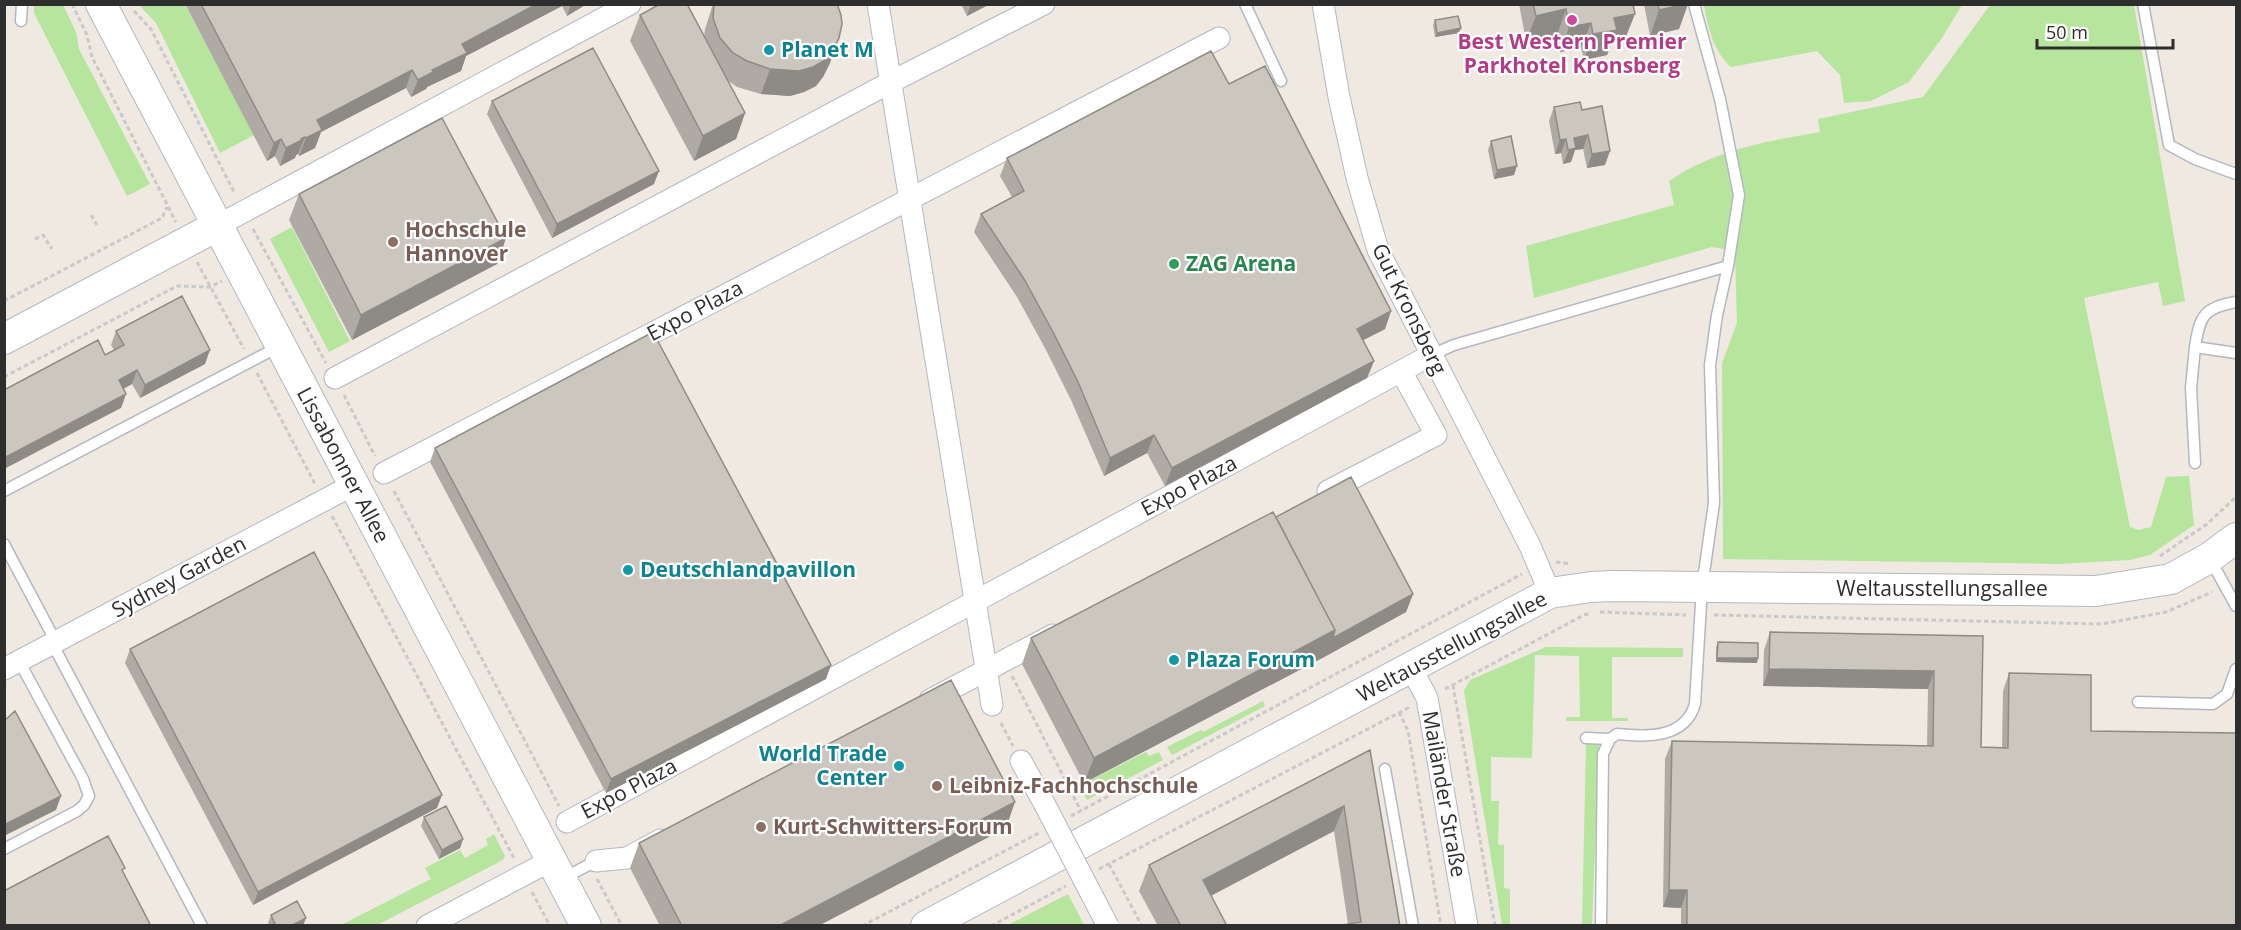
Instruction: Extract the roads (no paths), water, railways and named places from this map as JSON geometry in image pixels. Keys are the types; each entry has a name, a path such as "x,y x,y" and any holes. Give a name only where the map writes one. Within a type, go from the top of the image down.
{"main road":[{"name":"Lissabonner Allee","path":"101,4 280,346 368,480 586,926"},
{"path":"4,339 218,226"},
{"name":"Weltausstellungsallee","path":"926,926 1410,666 1544,580 1700,601 2096,591 2171,579 2209,558 2236,538"}],"street":[{"path":"218,226 630,4"},
{"path":"878,4 976,601 996,665 992,705"},
{"path":"335,378 891,82 1044,4"},
{"name":"Gut Kronsberg","path":"1323,4 1355,168 1378,250 1544,580"},
{"name":"Expo Plaza","path":"368,480 1219,38"},
{"name":"Expo Plaza","path":"567,822 1431,355"},
{"path":"1309,501 1436,435 1401,371"},
{"name":"Sydney Garden","path":"12,665 368,480"},
{"path":"913,709 1067,628"},
{"name":"Mailänder Straße","path":"1410,666 1427,698 1467,926"},
{"path":"1021,761 1108,926"},
{"path":"592,862 627,858 680,830"},
{"path":"428,926 523,875 557,870"}],"lane":[{"path":"21,21 22,4"},
{"path":"1245,4 1281,81"},
{"path":"1601,926 1603,754 1610,739 1617,734 1646,737 1659,736 1672,730 1689,717 1695,704 1700,601 1714,503 1710,365 1739,195 1720,99 1694,4"},
{"path":"2143,4 2169,145 2195,159 2236,174"},
{"path":"1431,355 1454,345 1728,266"},
{"path":"2195,463 2191,387 2199,323 2203,316 2223,304 2236,302"},
{"path":"4,490 280,346"},
{"path":"2195,347 2236,353"},
{"path":"4,544 202,926"},
{"path":"2209,558 2236,606"},
{"path":"4,849 77,811 89,796 83,779 12,665"},
{"path":"2138,702 2213,704 2227,694 2236,669"},
{"path":"1586,738 1610,739"},
{"path":"1385,769 1413,926"},
{"path":"557,870 592,862"}],"place":[{"name":"Best Western Premier Parkhotel Kronsberg","path":"1572,20"},
{"name":"Planet M","path":"769,50"},
{"name":"Hochschule Hannover","path":"393,242"},
{"name":"ZAG Arena","path":"1174,264"},
{"name":"Deutschlandpavillon","path":"628,570"},
{"name":"Plaza Forum","path":"1174,660"},
{"name":"World Trade Center","path":"899,766"},
{"name":"Leibniz-Fachhochschule","path":"937,786"},
{"name":"Kurt-Schwitters-Forum","path":"761,827"}]}
